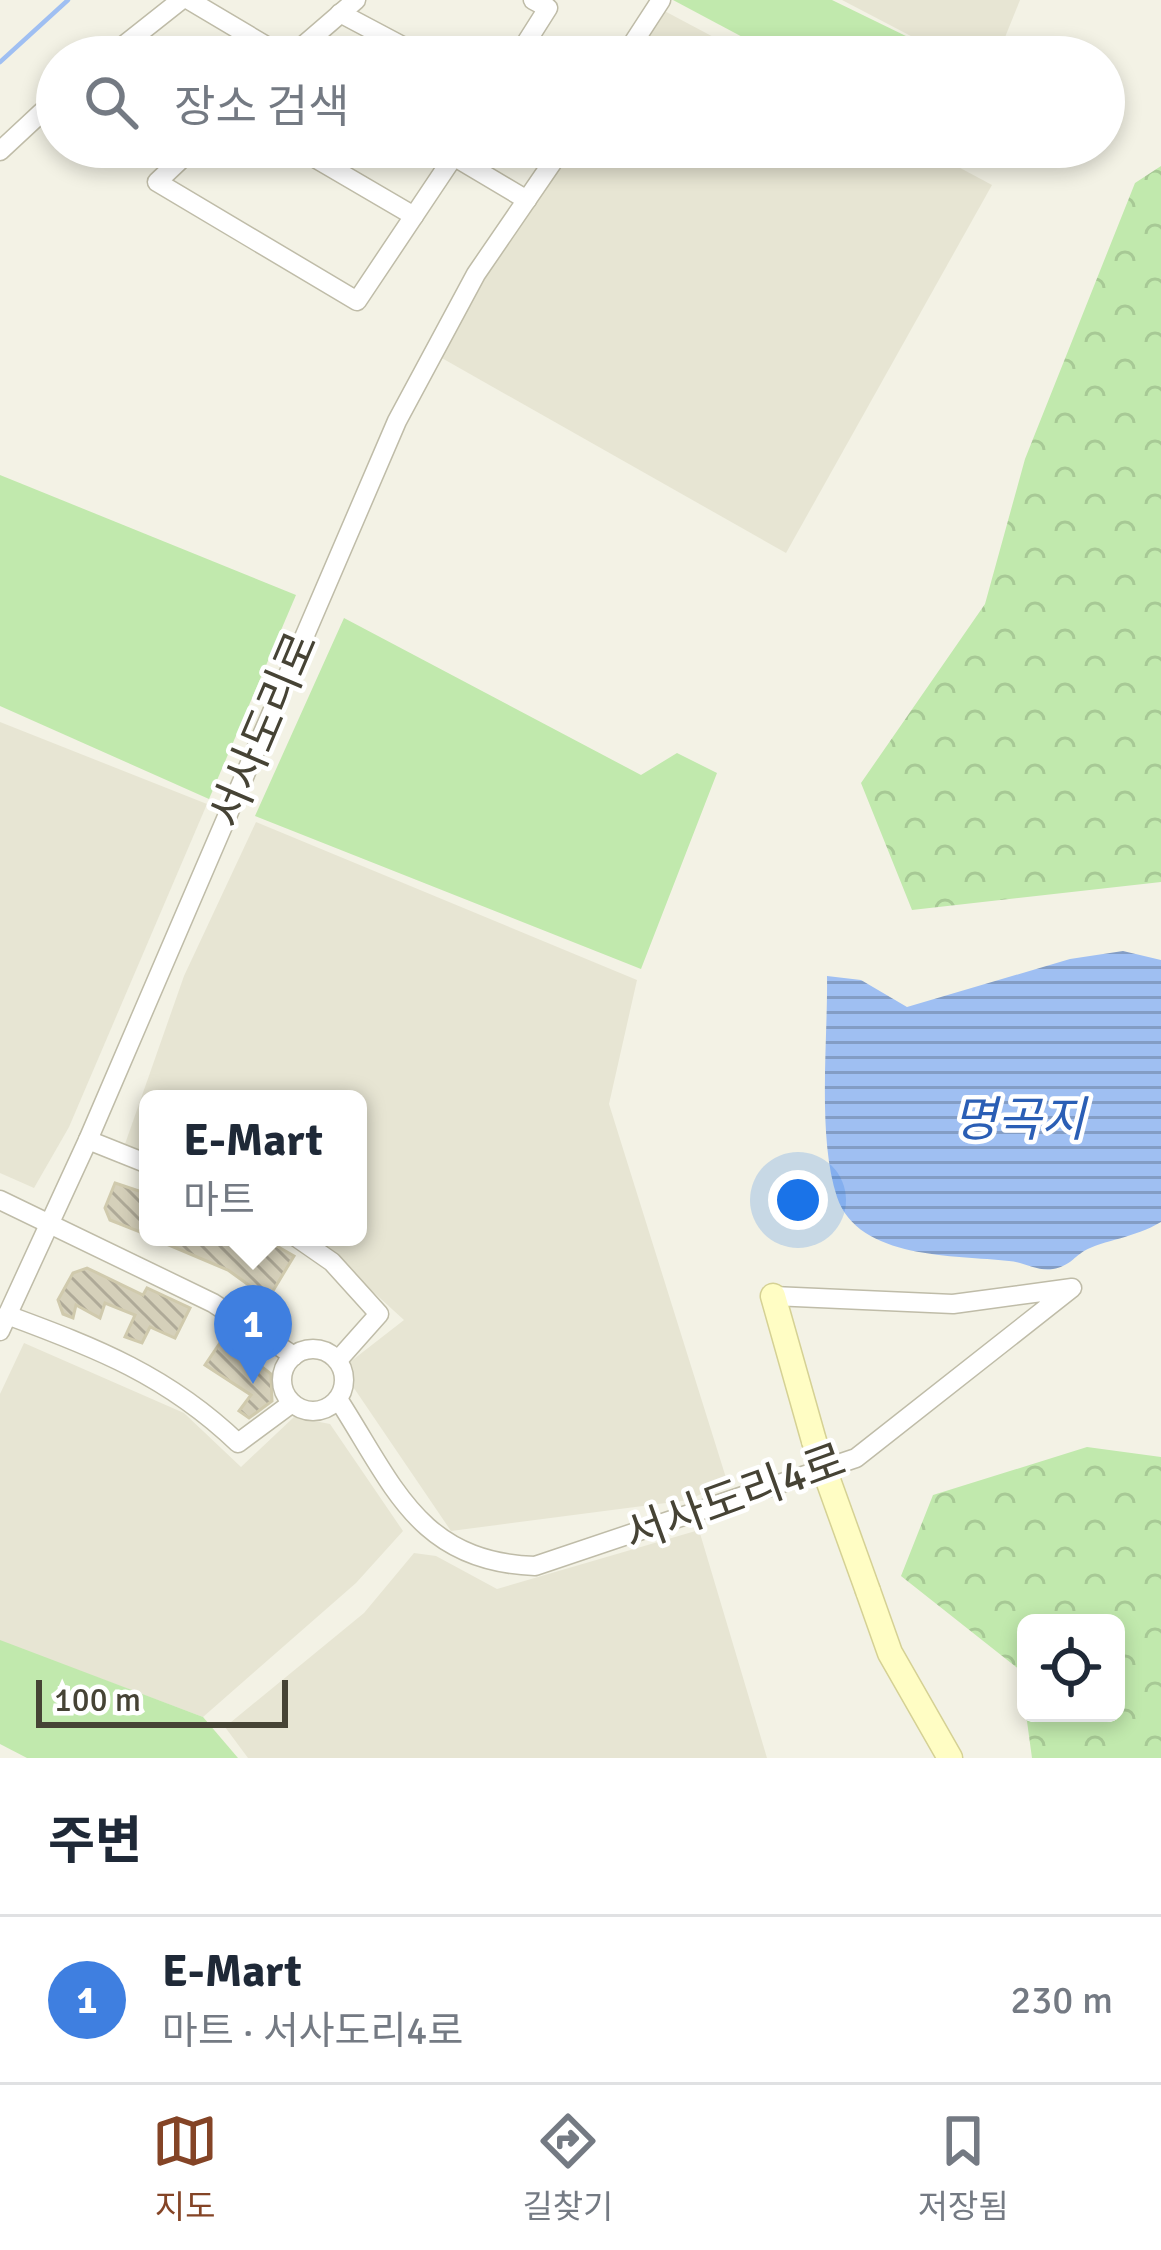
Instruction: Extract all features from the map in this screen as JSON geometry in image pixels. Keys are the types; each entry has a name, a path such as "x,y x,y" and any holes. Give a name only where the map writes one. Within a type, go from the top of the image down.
{"street":[{"path":"137,36 185,0 249,36"},
{"path":"530,36 548,8 533,0"},
{"path":"637,36 661,0"},
{"path":"313,36 348,7 392,36"},
{"path":"0,151 36,118"},
{"path":"172,168 157,182 357,302 440,168"},
{"path":"332,168 414,216"},
{"path":"478,168 527,200"},
{"name":"서사도리로","path":"4,1323 88,1141 397,421 476,274 548,168"},
{"path":"88,1141 139,1161"},
{"path":"0,1200 213,1303 294,1356"},
{"path":"309,1246 332,1262 379,1314 339,1359"},
{"name":"서사도리4로","path":"338,1399 414,1517 441,1543 496,1564 535,1566 856,1458 1072,1288 953,1304 773,1296"},
{"path":"773,1296 814,1442 890,1653 950,1758"},
{"path":"4,1323 92,1346 192,1399 238,1443 292,1403"},
{"path":"292,1403 283,1374 294,1356 313,1349 339,1359"},
{"path":"292,1403 321,1411 338,1399 344,1381 339,1359"}],"shaded area":[{"path":"842,0 1020,0 1005,36 911,36"},
{"path":"657,7 712,36 638,36"},
{"path":"550,168 960,168 992,185 786,553 433,353"},
{"path":"0,722 207,804 69,1127 34,1188 0,1173"},
{"path":"256,822 637,980 609,1104 727,1481 689,1500 451,1531 341,1369 404,1320 323,1246 367,1246 367,1090 144,1090 184,976"},
{"path":"139,1104 139,1150 125,1144"},
{"path":"24,1343 184,1413 241,1467 294,1417 330,1424 403,1531 356,1583 203,1717 0,1641 0,1394"},
{"path":"699,1530 767,1758 248,1758 225,1727 364,1613 414,1553 436,1556 497,1589"}],"green space":[{"path":"673,0 832,0 906,36 741,36"},
{"path":"1161,166 1161,882 912,910 861,783 985,604 1025,459 1135,183"},
{"path":"0,475 296,595 209,799 0,706"},
{"path":"344,618 641,775 677,753 717,773 641,969 255,816"},
{"path":"1087,1447 1161,1457 1161,1758 1032,1758 1027,1722 1125,1722 1125,1614 1017,1614 1017,1668 901,1576 933,1495"},
{"path":"0,1640 203,1717 238,1758 27,1758 0,1744"}],"water":[{"name":"명곡지","path":"1123,951 1161,960 1161,1222 1092,1247 1048,1270 911,1250 865,1233 848,1218 837,1197 827,1146 827,976 861,980 907,1007 1070,959"}],"building":[{"path":"115,1183 139,1191 139,1232 110,1220 105,1208"},
{"path":"171,1246 277,1246 294,1256 268,1299 228,1270"},
{"path":"87,1268 143,1295 147,1288 190,1308 175,1338 150,1327 142,1343 125,1337 135,1315 105,1303 100,1318 76,1305 73,1318 63,1314 58,1300 73,1273"},
{"path":"224,1337 271,1374 272,1401 249,1418 239,1411 251,1395 205,1365"}],"waterway":[{"path":"0,62 68,0"}],"place":[{"name":"E-Mart","path":"253,1384"}]}
